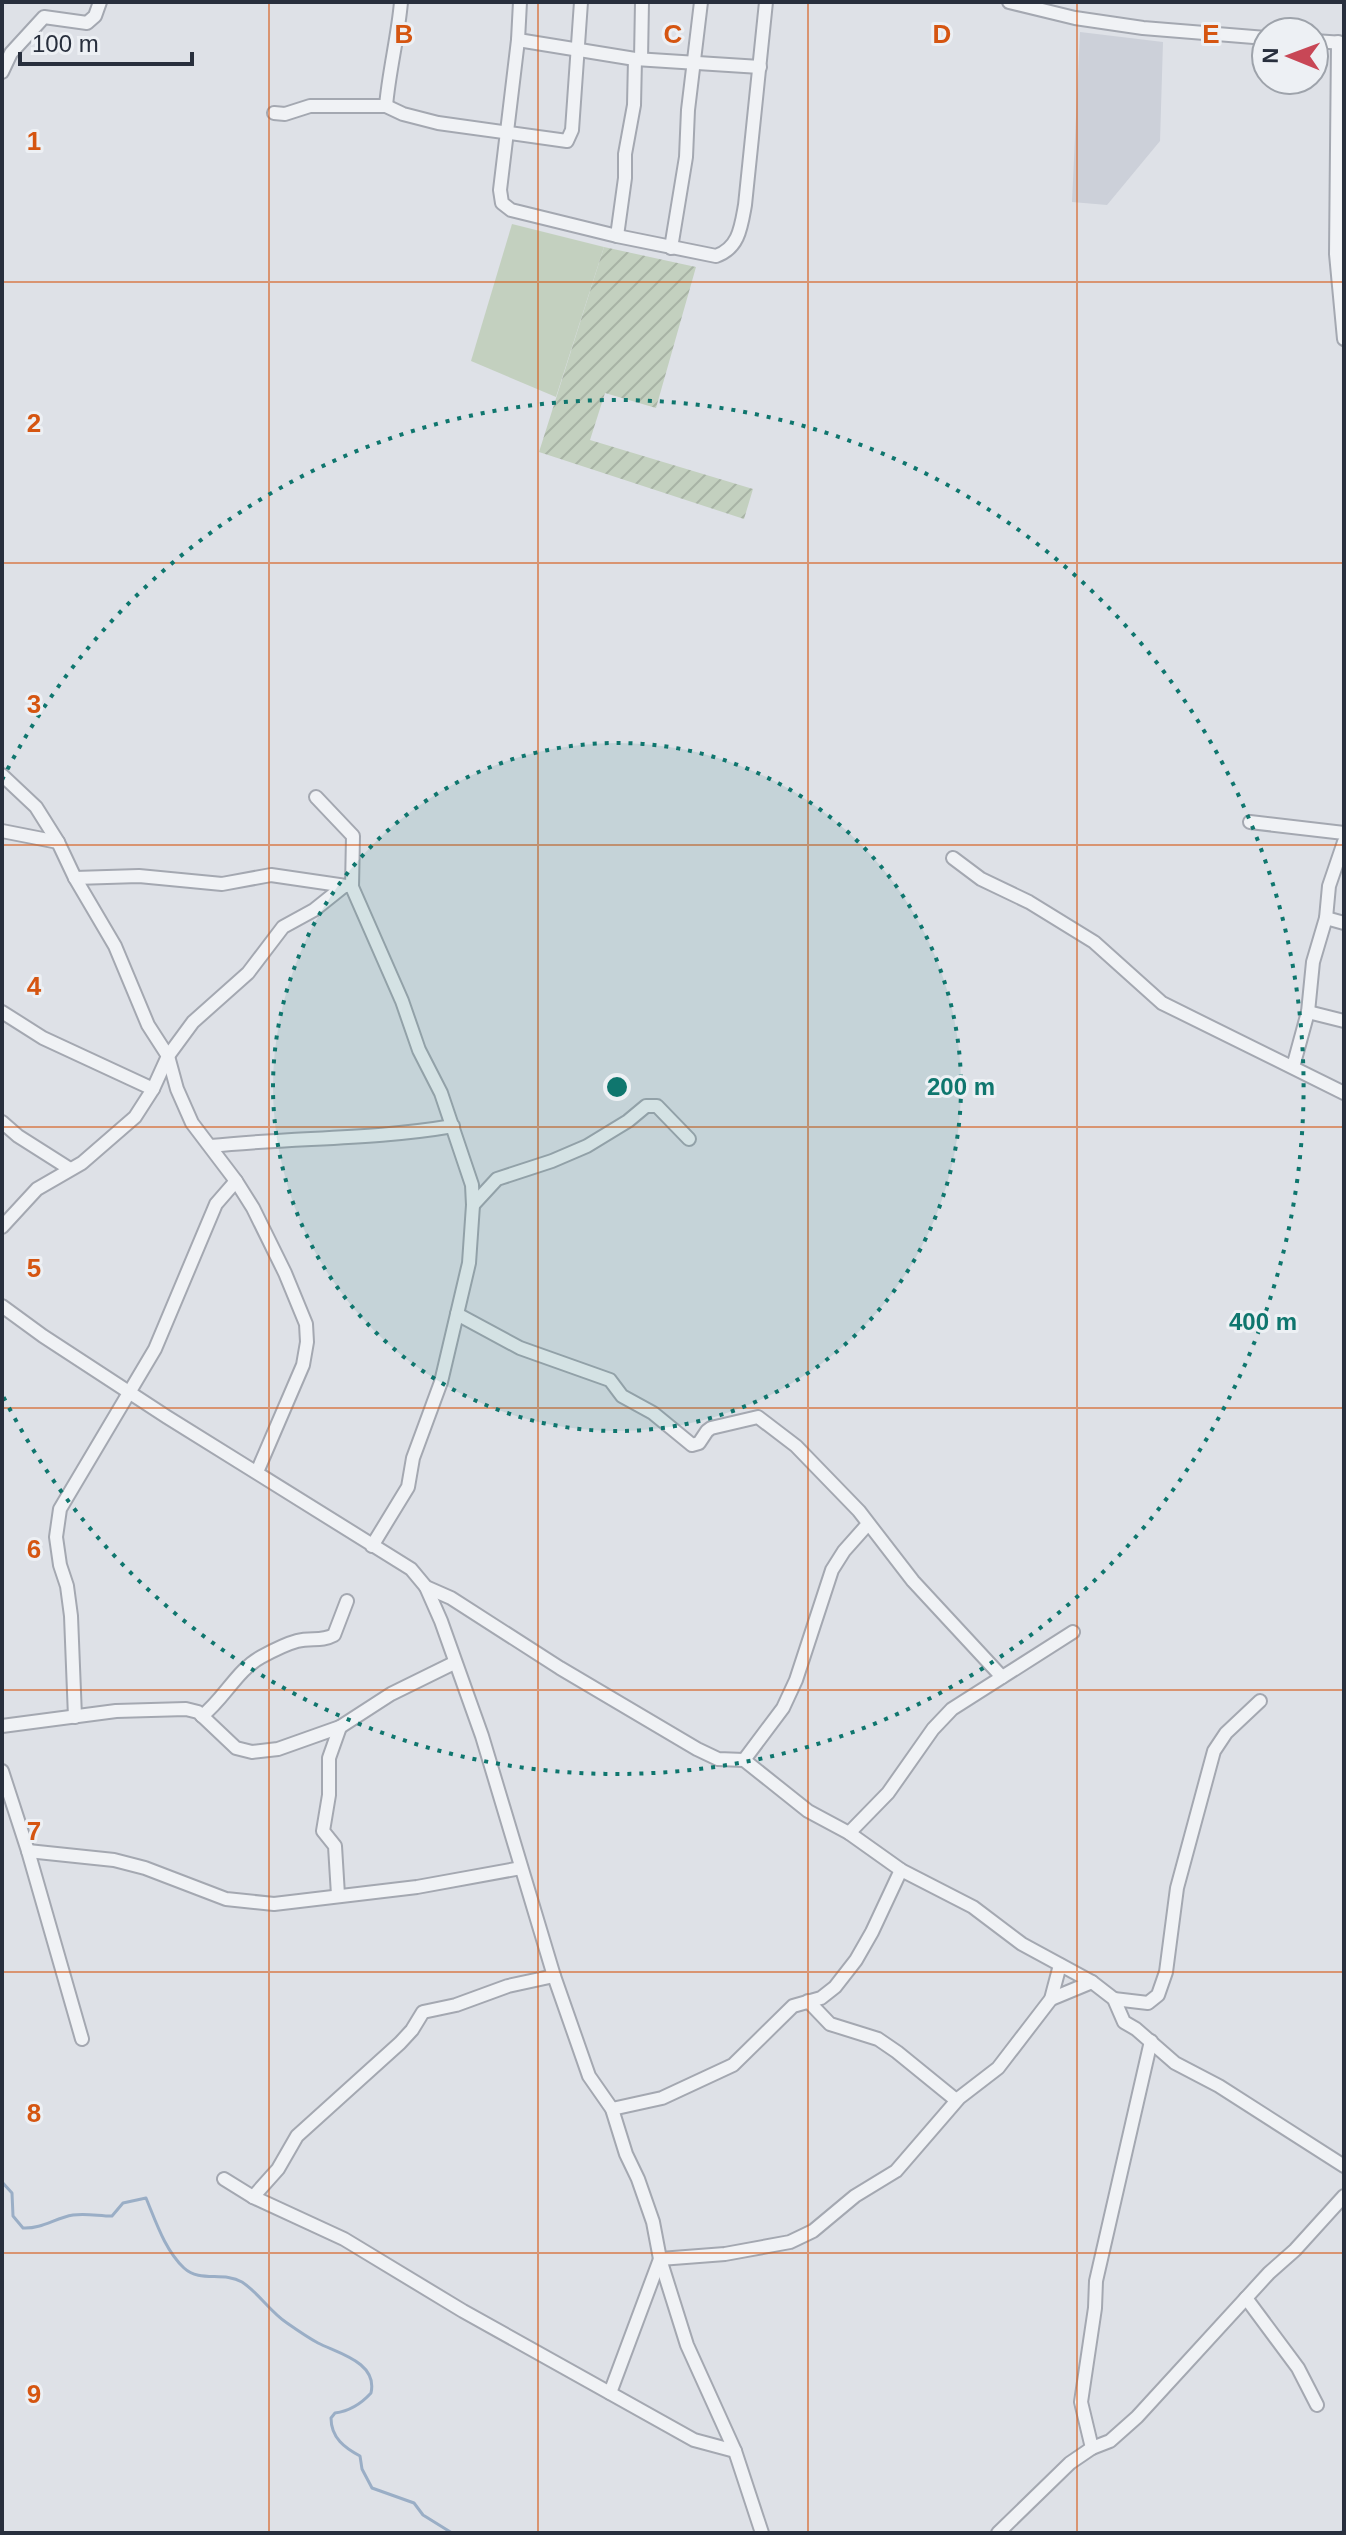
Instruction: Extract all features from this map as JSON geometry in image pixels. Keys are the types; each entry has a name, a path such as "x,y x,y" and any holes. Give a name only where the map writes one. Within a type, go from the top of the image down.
{"street":[{"path":"2,72 11,53 44,17 87,23 95,16 100,2"},
{"path":"386,106 398,40 401,2"},
{"path":"520,2 500,190 502,203 511,210 716,256 727,252 739,235 747,191 766,2"},
{"path":"274,113 285,114 310,106 386,106 438,123 567,141 572,130 581,2"},
{"path":"617,236 625,154 634,105 642,2"},
{"path":"671,248 686,157 688,110 701,2"},
{"path":"1009,2 1075,18 1143,28 1250,37"},
{"path":"518,40 638,59 760,67"},
{"path":"1341,43 1336,254 1344,339"},
{"path":"2,775 36,807 58,842 115,946 148,1025 168,1056 177,1089 192,1123 236,1181 285,1273 306,1324 303,1365 257,1472"},
{"path":"316,797 353,836 348,886 402,1001 419,1050 441,1093 472,1185 469,1263 441,1382 413,1458 408,1487 372,1546"},
{"path":"1250,822 1344,833"},
{"path":"2,831 58,842"},
{"path":"1293,1067 1308,1012 1313,962 1326,918 1329,886 1344,842"},
{"path":"953,858 981,879 1029,902 1094,942 1162,1003 1344,1093"},
{"path":"75,878 139,876 222,884 271,875 348,886"},
{"path":"2,1227 37,1189 82,1163 135,1117 153,1089 168,1056 193,1022 248,973 279,931 348,886"},
{"path":"1326,918 1344,923"},
{"path":"2,1012 43,1038 153,1089"},
{"path":"1308,1012 1344,1021"},
{"path":"473,1205 497,1179 587,1146 646,1106 657,1106 689,1139"},
{"path":"2,1122 18,1136 70,1169"},
{"path":"211,1146 280,1139 305,1141 377,1137 453,1126"},
{"path":"75,1717 71,1616 58,1554 57,1519 67,1495 155,1349 216,1204 236,1181"},
{"path":"2,1306 130,1393 411,1569 426,1587 494,1772 554,1976 589,2076 612,2109 653,2222 660,2259 687,2345 735,2451 762,2533"},
{"path":"457,1314 520,1348 610,1380 622,1396 653,1413 692,1445 699,1443 711,1428 746,1418 763,1419 796,1446 859,1511 913,1581 1002,1677"},
{"path":"744,1760 783,1708 796,1680 832,1570 868,1524"},
{"path":"426,1587 451,1598 560,1668 697,1749 718,1759 744,1760 808,1811 849,1833 901,1870 973,1907 1022,1944 1092,1982 1114,1999 1124,2022 1175,2063 1219,2086 1344,2166"},
{"path":"202,1716 260,1657 298,1640 324,1641 334,1635 347,1601"},
{"path":"849,1833 888,1793 933,1729 952,1709 1073,1632"},
{"path":"2,1726 116,1711 186,1709 202,1716 227,1742 242,1751 278,1749 340,1727 391,1694 454,1663"},
{"path":"1114,1999 1148,2003 1158,1995 1163,1984 1177,1888 1214,1751 1226,1733 1260,1701"},
{"path":"338,1895 335,1843 323,1831 329,1795 329,1758 340,1727"},
{"path":"2,1771 82,2039"},
{"path":"28,1851 114,1860 145,1868 226,1899 274,1904 417,1887 521,1868"},
{"path":"612,2109 662,2098 733,2065 793,2006 821,1998 835,1987 856,1960 901,1870"},
{"path":"660,2259 749,2251 790,2242 813,2231 855,2196 896,2171 956,2100 998,2068 1051,1999 1060,1965"},
{"path":"253,2197 278,2169 297,2136 400,2043 423,2012 456,2005 508,1986 554,1976"},
{"path":"1051,1999 1092,1982"},
{"path":"808,2001 830,2024 878,2039 956,2100"},
{"path":"1092,2448 1081,2402 1096,2281 1151,2041"},
{"path":"224,2179 253,2197 344,2239 463,2311 694,2440 735,2451"},
{"path":"998,2533 1070,2463 1092,2448 1110,2441 1137,2417 1344,2196"},
{"path":"610,2393 660,2259"},
{"path":"1246,2298 1298,2368 1317,2405"}],"shaded area":[{"path":"1080,32 1163,42 1160,141 1107,205 1072,202"}],"green space":[{"path":"512,224 604,247 556,397 471,361"},
{"path":"604,247 696,267 656,408 605,393 590,440 753,489 744,519 539,452"}],"waterway":[{"path":"2,2182 12,2193 13,2216 23,2228 73,2215 112,2216 123,2203 146,2198 166,2244 184,2268 197,2275 227,2277 242,2282 287,2323 362,2366 372,2382 371,2393 355,2406 335,2413 331,2418 336,2437 360,2456 362,2469 372,2488 414,2503 423,2515 452,2533"},
{"path":"1339,2533 1344,2531"}]}
